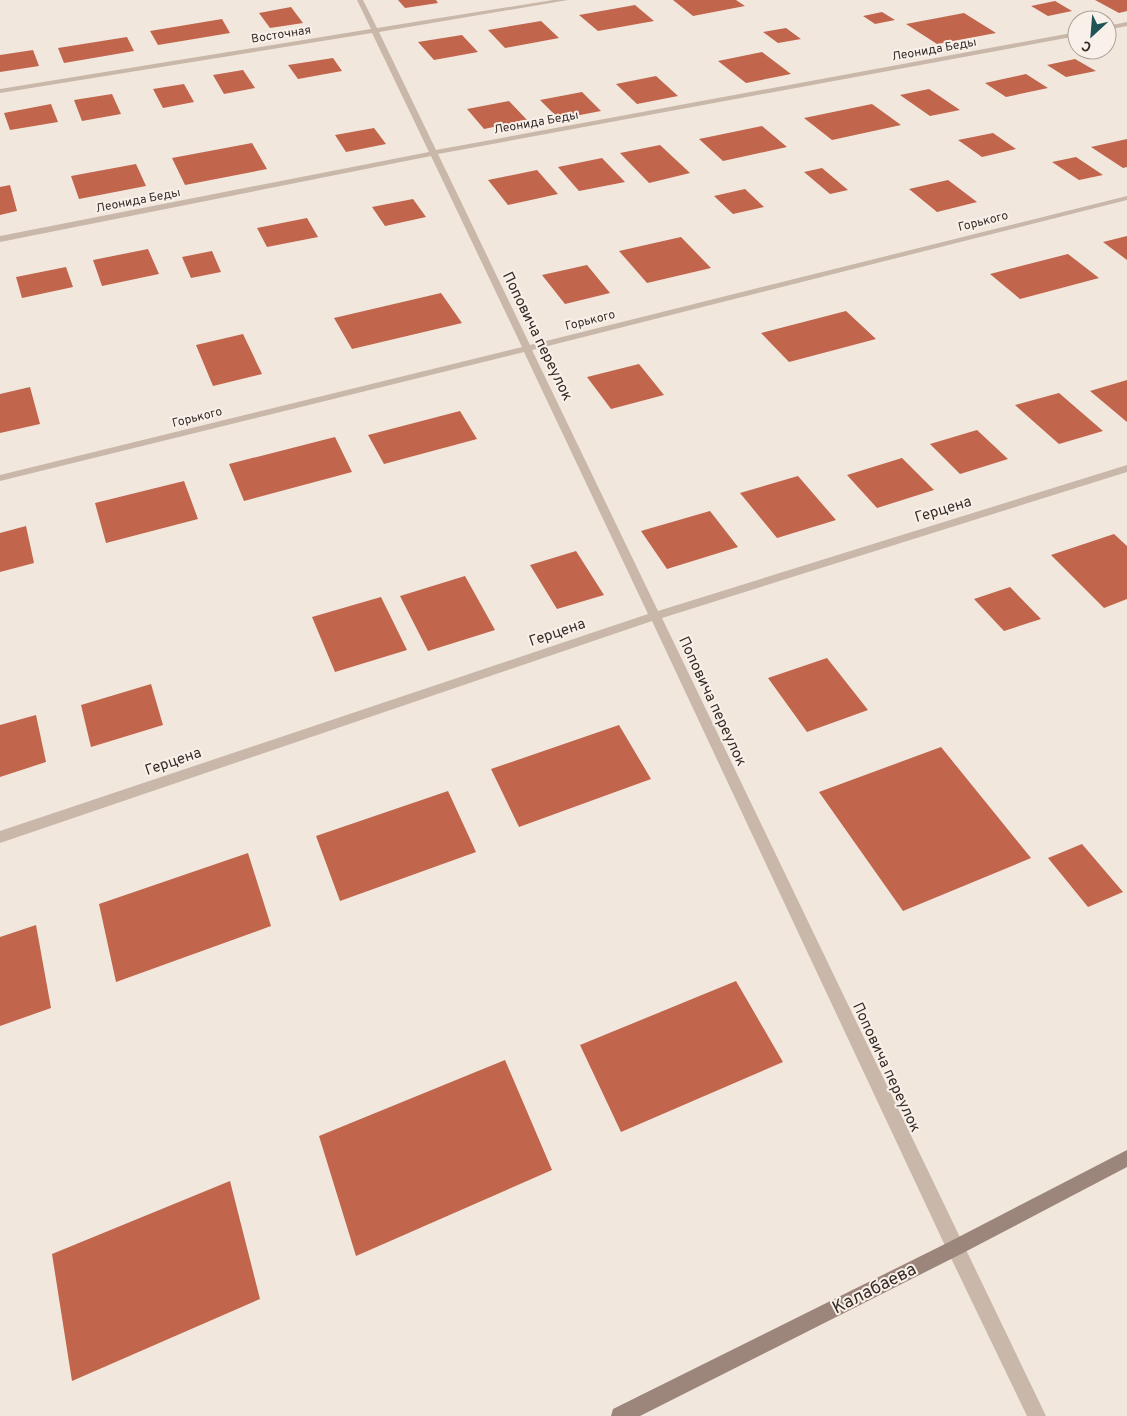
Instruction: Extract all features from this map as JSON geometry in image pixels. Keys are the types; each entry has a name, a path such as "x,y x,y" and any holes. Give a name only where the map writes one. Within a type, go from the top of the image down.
{"street":[{"name":"Поповича переулок","path":"360,0 955,1248 1037,1416"},
{"name":"Восточная","path":"0,91 565,0"},
{"name":"Леонида Беды","path":"0,239 433,153 1067,36"},
{"name":"Горького","path":"0,478 526,349 1127,198"},
{"name":"Герцена","path":"0,837 655,616 1127,468"},
{"name":"Калабаева","path":"620,1416 955,1248 1127,1158"}],"building":[{"path":"398,0 436,0 438,3 405,8"},
{"path":"673,0 736,0 745,6 693,16"},
{"path":"1095,0 1127,0 1127,11 1119,13 1117,10"},
{"path":"1055,1 1070,10 1048,16 1031,6"},
{"path":"635,5 654,21 598,31 579,15"},
{"path":"291,7 303,23 270,28 259,13"},
{"path":"882,12 895,20 875,24 863,16"},
{"path":"964,13 996,33 937,44 906,24"},
{"path":"222,19 230,33 158,45 150,31"},
{"path":"541,21 559,38 505,48 488,30"},
{"path":"786,28 801,39 778,43 763,32"},
{"path":"462,35 478,52 434,60 418,42"},
{"path":"127,37 134,51 64,63 58,48"},
{"path":"33,50 39,66 0,72 0,55"},
{"path":"762,52 791,74 746,83 718,61"},
{"path":"333,58 342,71 298,79 288,65"},
{"path":"1077,60 1096,71 1066,77 1047,65"},
{"path":"243,70 255,88 224,94 213,75"},
{"path":"1026,74 1048,88 1006,97 985,83"},
{"path":"656,76 678,96 637,104 616,84"},
{"path":"184,84 194,102 163,108 153,89"},
{"path":"929,89 960,110 930,116 900,95"},
{"path":"582,92 601,111 559,119 540,100"},
{"path":"112,94 121,114 82,121 74,100"},
{"path":"509,101 527,120 484,129 467,109"},
{"path":"51,104 58,122 10,130 4,113"},
{"path":"872,104 901,125 832,140 804,118"},
{"path":"762,126 787,147 723,161 699,139"},
{"path":"374,128 386,144 346,152 335,135"},
{"path":"993,133 1016,149 982,157 958,140"},
{"path":"1127,139 1127,167 1123,168 1091,147"},
{"path":"252,143 267,169 185,185 172,158"},
{"path":"660,145 690,173 649,183 620,153"},
{"path":"1076,157 1103,175 1079,180 1052,162"},
{"path":"602,158 625,182 579,191 558,167"},
{"path":"136,164 146,186 79,199 71,176"},
{"path":"822,168 848,190 830,194 804,172"},
{"path":"537,170 558,194 508,205 488,180"},
{"path":"948,180 977,202 937,212 909,189"},
{"path":"10,185 17,211 0,215 0,187"},
{"path":"745,189 764,207 733,214 714,196"},
{"path":"413,199 426,217 385,226 372,207"},
{"path":"307,218 318,237 267,247 257,228"},
{"path":"1127,236 1127,260 1103,242"},
{"path":"681,237 711,268 647,283 619,251"},
{"path":"148,249 159,274 102,286 93,260"},
{"path":"212,251 221,272 191,278 182,257"},
{"path":"1068,254 1099,278 1020,299 990,274"},
{"path":"587,265 610,293 565,304 542,275"},
{"path":"66,267 73,287 22,298 16,277"},
{"path":"441,293 462,323 352,349 334,318"},
{"path":"846,311 876,339 789,362 761,333"},
{"path":"243,334 262,374 213,386 196,345"},
{"path":"639,364 664,395 611,409 587,377"},
{"path":"1127,380 1127,422 1090,391"},
{"path":"30,387 40,424 0,433 0,394"},
{"path":"1059,393 1103,431 1059,444 1015,405"},
{"path":"460,411 477,439 384,464 368,435"},
{"path":"977,430 1008,459 960,474 930,444"},
{"path":"335,437 352,472 244,501 229,464"},
{"path":"902,458 934,490 877,508 847,475"},
{"path":"798,476 836,520 777,538 740,493"},
{"path":"184,481 198,519 106,543 95,503"},
{"path":"710,511 738,547 667,569 641,531"},
{"path":"26,526 34,563 0,572 0,533"},
{"path":"1114,534 1127,546 1127,599 1104,608 1051,555"},
{"path":"576,551 604,595 557,609 530,565"},
{"path":"465,576 495,630 428,651 400,596"},
{"path":"1010,587 1041,619 1004,631 974,599"},
{"path":"381,597 407,650 335,672 312,617"},
{"path":"827,658 868,710 807,732 768,678"},
{"path":"151,684 163,725 91,747 81,705"},
{"path":"36,715 46,762 0,777 0,725"},
{"path":"619,725 651,779 519,827 491,769"},
{"path":"941,747 1031,858 903,911 819,792"},
{"path":"448,791 476,852 340,901 316,836"},
{"path":"1082,844 1123,892 1088,907 1048,858"},
{"path":"248,853 271,926 116,982 99,904"},
{"path":"36,925 51,1008 0,1026 0,937"},
{"path":"736,981 783,1062 621,1132 580,1045"},
{"path":"505,1060 552,1170 356,1256 319,1136"},
{"path":"230,1181 260,1299 72,1381 52,1254"}]}
